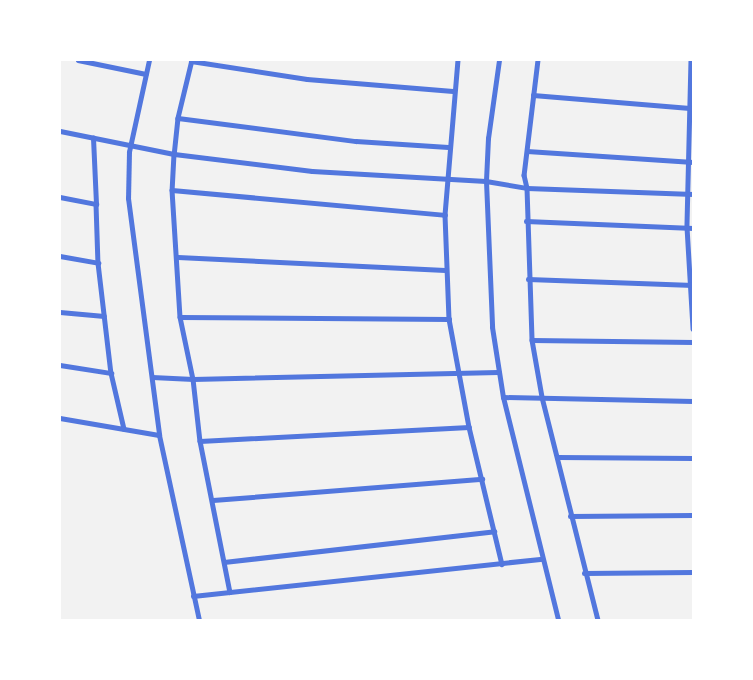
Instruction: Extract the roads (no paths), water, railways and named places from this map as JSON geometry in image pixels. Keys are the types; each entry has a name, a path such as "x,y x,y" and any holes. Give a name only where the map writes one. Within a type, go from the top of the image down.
{"street":[{"path":"78,60 110,62 146,74"},
{"path":"149,60 131,145 128,198 159,435 200,620"},
{"path":"458,60 453,91 444,215 445,270 449,320 469,427 502,564"},
{"path":"499,60 488,138 486,181 488,283 498,372 503,397 558,620"},
{"path":"538,60 524,175 527,188 526,221 532,340 542,397 570,516 598,620"},
{"path":"691,60 691,162 687,194 687,227 693,329"},
{"path":"230,592 200,441 193,379 180,317 178,257 172,190 178,118 192,61 307,79 453,91"},
{"path":"533,95 692,108"},
{"path":"178,118 356,141 448,147"},
{"path":"60,132 174,154 312,171 486,181 527,188 693,194"},
{"path":"93,138 98,262 111,373 124,429"},
{"path":"528,151 691,162"},
{"path":"172,190 444,215"},
{"path":"60,197 96,204"},
{"path":"526,221 693,228"},
{"path":"60,256 98,262"},
{"path":"178,257 445,270"},
{"path":"528,279 691,285"},
{"path":"60,312 104,316"},
{"path":"180,317 449,320"},
{"path":"532,340 693,342"},
{"path":"60,365 111,373"},
{"path":"152,377 193,379 498,372"},
{"path":"503,397 693,401"},
{"path":"60,418 159,435"},
{"path":"200,441 469,427"},
{"path":"557,457 693,458"},
{"path":"213,500 482,479"},
{"path":"570,516 693,515"},
{"path":"224,562 494,531"},
{"path":"194,596 502,564 542,558"},
{"path":"584,573 693,572"}]}
